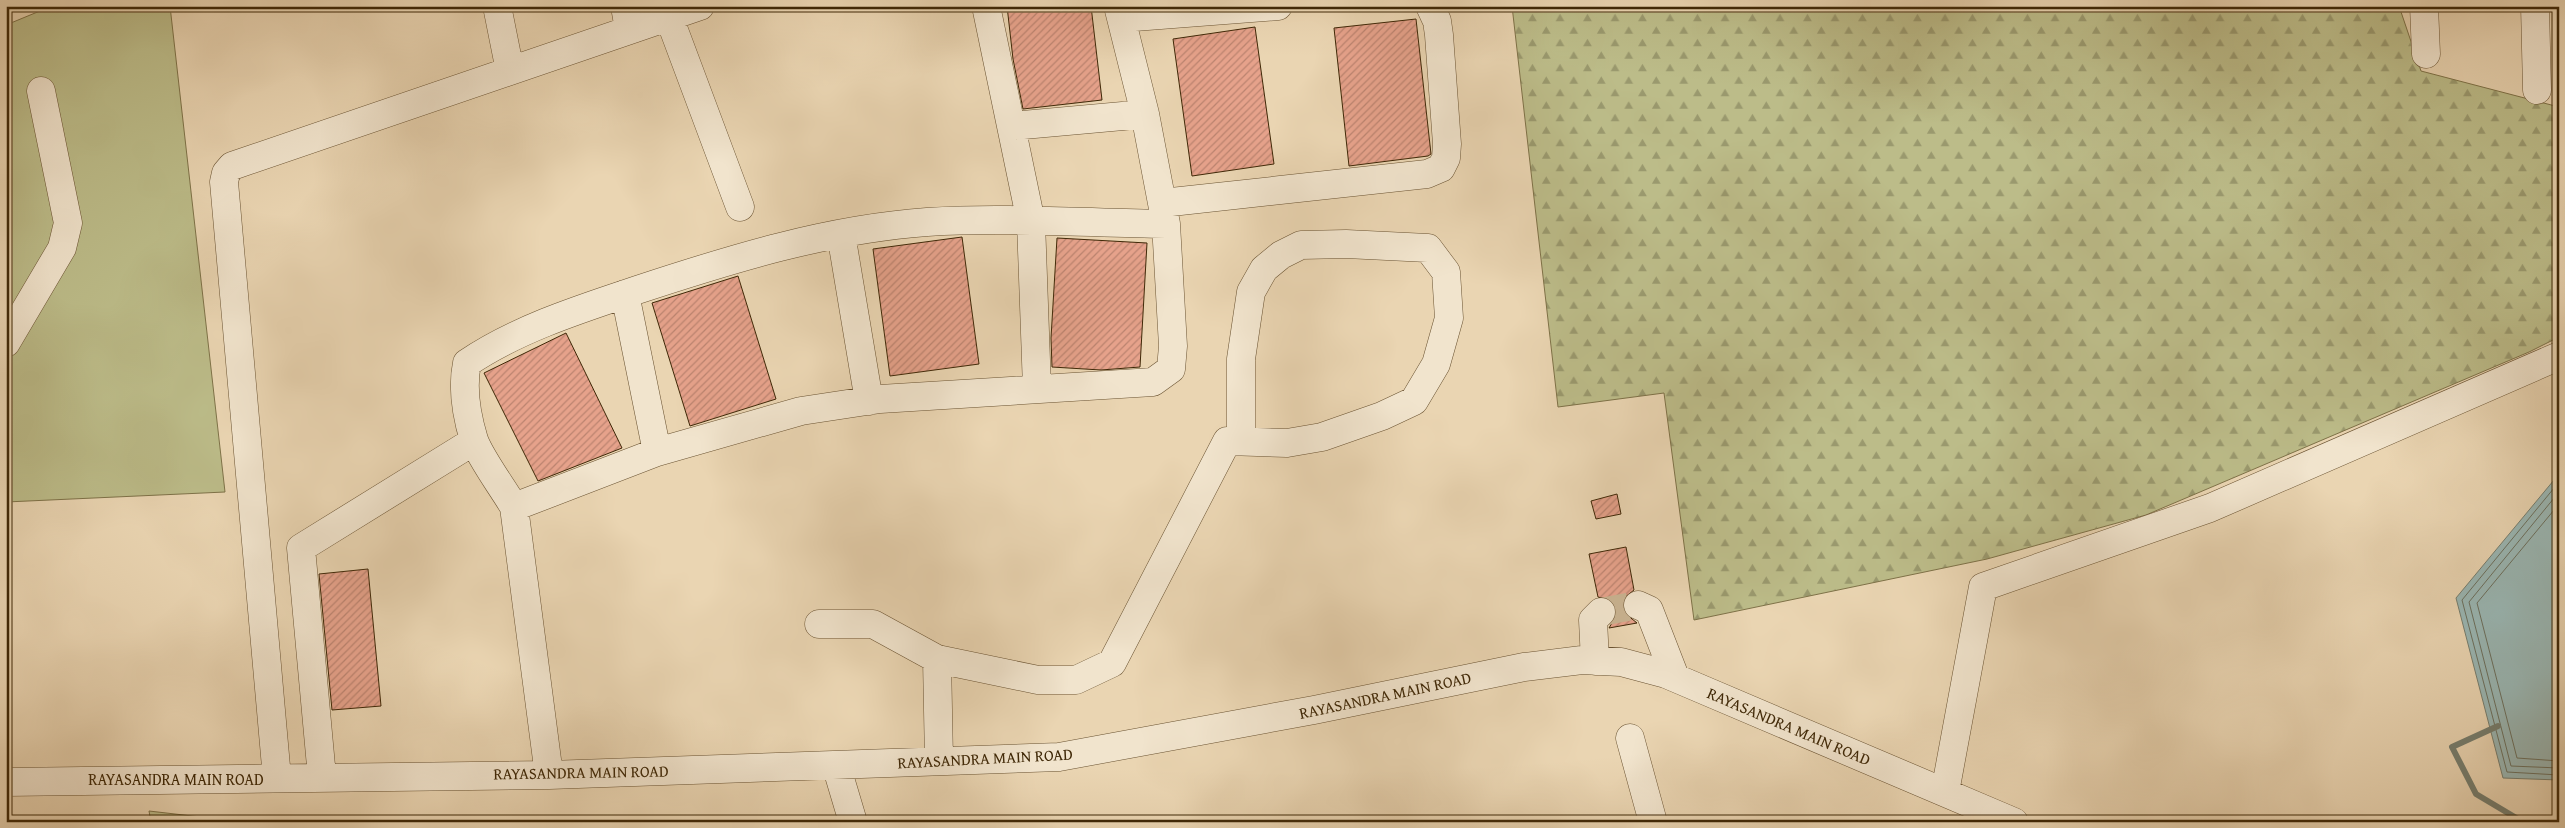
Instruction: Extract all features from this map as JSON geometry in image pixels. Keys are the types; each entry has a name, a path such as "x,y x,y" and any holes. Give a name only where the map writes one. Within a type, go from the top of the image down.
{"street":[{"path":"497,6 510,71"},
{"path":"277,778 224,182 226,173 232,166 510,71 627,18 669,17 700,6"},
{"path":"986,6 1031,222 1037,388"},
{"path":"514,507 657,452 801,411 869,401 1037,388 1153,382 1171,369 1173,346 1164,214 1145,114 1120,12 1278,6"},
{"path":"549,775 514,507 474,441 465,395 464,374 467,363 492,347 528,331 625,294 764,251 841,234 928,222 1031,222 1164,214 1427,174 1440,168 1446,158 1439,35 1437,21 1430,6"},
{"path":"2424,6 2426,54"},
{"path":"2535,6 2537,90"},
{"path":"669,17 740,207"},
{"path":"6,343 62,248 68,223 41,91"},
{"path":"1012,126 1145,114"},
{"path":"841,234 869,401"},
{"path":"820,624 873,624 937,659 1038,680 1076,680 1112,663 1228,441 1287,443 1322,437 1382,416 1414,401 1436,364 1449,318 1446,272 1428,248 1346,244 1301,245 1282,255 1264,269 1251,292 1241,359 1241,441"},
{"path":"625,294 657,452"},
{"path":"1945,792 1984,587 2210,508 2559,356"},
{"path":"322,777 301,548 474,441"},
{"path":"1638,605 1650,610 1675,677"},
{"path":"1595,660 1593,620 1601,612"},
{"path":"937,659 938,762"},
{"name":"RAYASANDRA MAIN ROAD","path":"6,782 549,775 1059,757 1314,710 1524,667 1595,660 1621,662 1675,677 2014,822"},
{"path":"1630,738 1653,822"},
{"path":"836,765 853,822"}],"green space":[{"path":"52,6 170,6 225,492 6,502 6,25"},
{"path":"1512,6 2399,6 2421,71 2559,107 2559,337 2529,352 2146,515 1987,559 1694,620 1664,393 1558,407"},
{"path":"149,811 244,822 151,822"}],"water":[{"path":"2559,474 2559,780 2503,778 2456,598"}],"building":[{"path":"1007,6 1091,6 1102,100 1023,109 1013,59"},
{"path":"1416,19 1431,154 1428,156 1349,166 1334,28"},
{"path":"1255,27 1274,164 1192,176 1173,39"},
{"path":"962,237 979,364 890,376 873,249"},
{"path":"1057,238 1147,243 1140,367 1101,370 1052,367 1051,338"},
{"path":"738,276 776,399 690,426 652,303"},
{"path":"566,333 622,448 538,481 484,373"},
{"path":"1617,494 1621,514 1596,519 1591,501"},
{"path":"1626,547 1634,590 1624,598 1623,607 1626,614 1637,623 1609,628 1616,616 1616,608 1612,601 1598,597 1589,554"},
{"path":"368,569 381,706 332,710 319,574"}],"waterway":[{"path":"2498,726 2452,747 2476,794 2523,822"}],"tunnel":[{"path":"1601,612 1638,605"}]}
